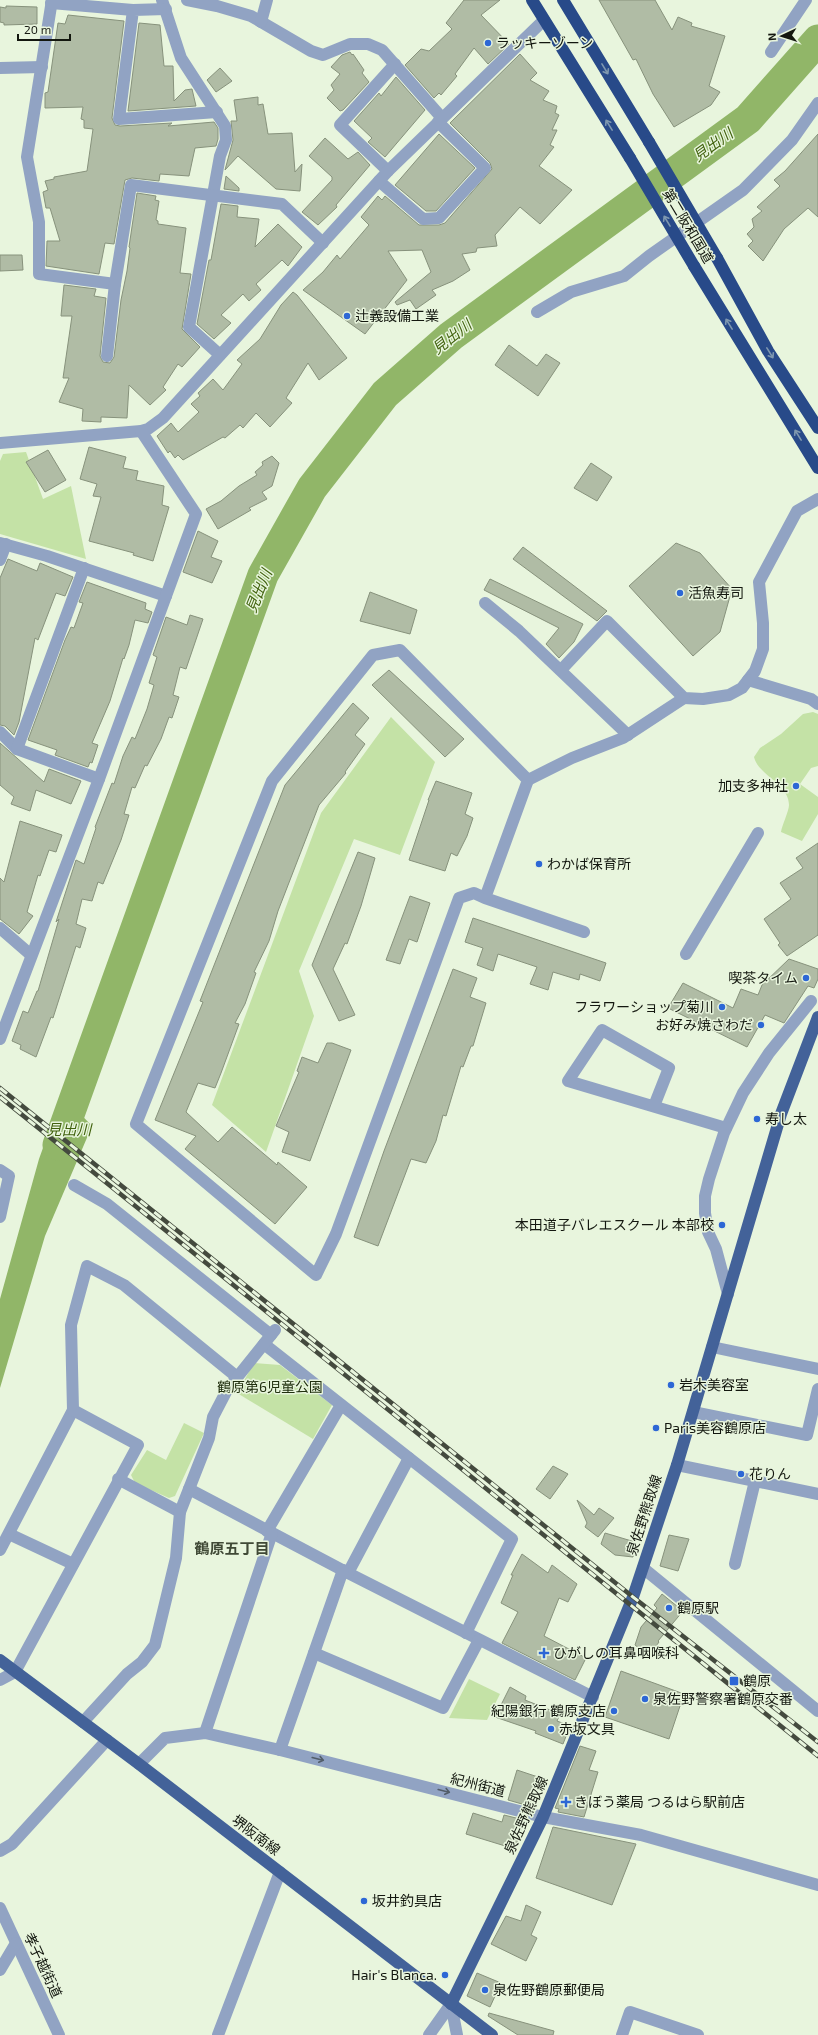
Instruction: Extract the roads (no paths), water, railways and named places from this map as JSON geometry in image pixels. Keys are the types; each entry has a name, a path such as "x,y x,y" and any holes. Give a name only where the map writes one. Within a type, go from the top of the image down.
{"highway":[{"name":"第二阪和国道","path":"532,0 630,158 694,266 818,468"},
{"name":"第二阪和国道","path":"563,0 717,258 768,351 818,428"}],"main road":[{"name":"泉佐野熊取線","path":"451,2004 543,1817 593,1697 643,1568 677,1465 781,1114 818,1017"},
{"name":"堺阪南線","path":"0,1660 139,1764 492,2035"}],"street":[{"path":"187,0 217,6 252,16 311,51 323,55 350,44 368,44 382,50 440,120 484,168 439,218 423,219 379,180"},
{"path":"260,22 267,0"},
{"path":"771,52 806,0"},
{"path":"115,284 39,274 39,222 26,158 42,67 51,1 133,10 164,4 181,58 225,126 226,140 220,156 189,327 220,355"},
{"path":"133,10 120,119 217,112"},
{"path":"0,443 141,431 148,429 163,418 379,180 544,20"},
{"path":"388,171 340,125 395,64"},
{"path":"0,68 42,67"},
{"path":"537,312 571,292 624,276 743,190 792,140 818,102"},
{"path":"107,356 115,284 131,185 282,204 323,243"},
{"path":"0,1039 99,779 196,514 141,431"},
{"path":"485,898 528,780 572,758 628,734 684,698 703,699 729,695 742,688 755,672 762,649 763,623 759,582 797,511 818,498"},
{"path":"0,560 3,543 84,568 166,596"},
{"path":"17,749 84,568"},
{"path":"485,603 519,631 628,734"},
{"path":"561,670 607,621 684,698"},
{"path":"528,780 400,650 373,655 272,781 136,1124 316,1275 336,1234 459,898 474,893 584,932"},
{"path":"748,680 811,699 818,704"},
{"path":"0,732 17,749 99,779"},
{"path":"686,954 758,833"},
{"path":"0,928 31,955"},
{"path":"728,1294 716,1249 708,1232 704,1196 726,1128 743,1094 769,1053 811,1001"},
{"path":"654,1106 669,1068 602,1030 568,1081 726,1128"},
{"path":"0,1170 9,1176 0,1217"},
{"path":"74,1185 107,1204 270,1337 340,1405 512,1539 466,1633"},
{"path":"0,1550 73,1410 71,1325 87,1266 124,1285 237,1377"},
{"path":"83,1722 127,1674 142,1662 155,1645 176,1558 180,1512 209,1438 213,1417 227,1390 270,1337"},
{"path":"712,1347 818,1369"},
{"path":"693,1412 807,1435 818,1389"},
{"path":"205,1733 269,1532 340,1405"},
{"path":"0,1680 15,1672 138,1444 73,1410"},
{"path":"280,1750 314,1653 345,1572 408,1458"},
{"path":"677,1465 818,1494"},
{"path":"118,1479 180,1512"},
{"path":"735,1564 755,1481"},
{"path":"188,1489 345,1572 593,1697"},
{"path":"9,1534 73,1564"},
{"path":"643,1568 818,1711"},
{"path":"314,1653 443,1708 479,1640"},
{"name":"紀州街道","path":"139,1764 165,1738 205,1733 280,1750 543,1817 642,1835 818,1885"},
{"path":"0,1851 12,1844 107,1740"},
{"path":"218,2035 280,1872"},
{"name":"孝子越街道","path":"0,1908 60,2035"},
{"path":"0,1970 16,1943"},
{"path":"429,2035 451,2004"},
{"path":"451,2004 457,2035"},
{"path":"622,2035 630,2012 698,2035"}],"water":[{"name":"見出川","path":"62,1095 92,1126 45,1236 0,1388 0,1299 39,1159"}],"waterway":[{"name":"見出川","path":"58,1145 263,575 312,488 385,394 451,336 748,119 818,40"}],"railway":[{"path":"0,1088 633,1597 818,1742"},
{"path":"0,1097 818,1756"}],"place":[{"name":"ラッキーゾーン","path":"488,43"},
{"name":"辻義設備工業","path":"347,316"},
{"name":"活魚寿司","path":"680,593"},
{"name":"加支多神社","path":"796,786"},
{"name":"わかば保育所","path":"539,864"},
{"name":"喫茶タイム","path":"806,978"},
{"name":"フラワーショップ菊川","path":"722,1007"},
{"name":"お好み焼さわだ","path":"761,1025"},
{"name":"寿し太","path":"757,1119"},
{"name":"本田道子バレエスクール 本部校","path":"722,1225"},
{"name":"岩木美容室","path":"671,1385"},
{"name":"Paris美容鶴原店","path":"656,1428"},
{"name":"花りん","path":"741,1474"},
{"name":"鶴原駅","path":"669,1608"},
{"name":"ひがしの耳鼻咽喉科","path":"544,1653"},
{"name":"鶴原","path":"734,1681"},
{"name":"泉佐野警察署鶴原交番","path":"645,1699"},
{"name":"紀陽銀行 鶴原支店","path":"614,1711"},
{"name":"赤坂文具","path":"551,1729"},
{"name":"きぼう薬局 つるはら駅前店","path":"566,1802"},
{"name":"坂井釣具店","path":"364,1901"},
{"name":"Hair's Blanca.","path":"445,1975"},
{"name":"泉佐野鶴原郵便局","path":"485,1990"}],"district":[{"name":"鶴原五丁目","path":"232,1549"}],"park label":[{"name":"鶴原第6児童公園","path":"270,1387"}]}
